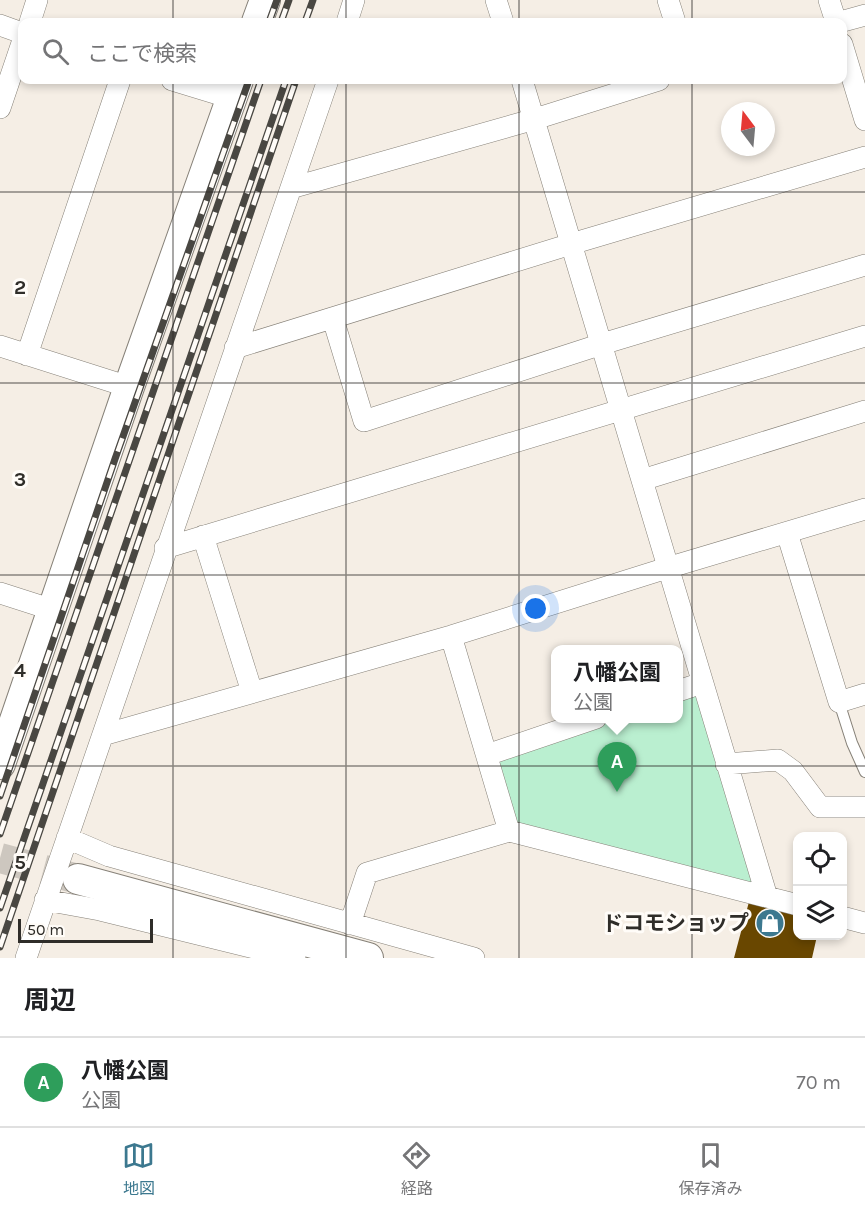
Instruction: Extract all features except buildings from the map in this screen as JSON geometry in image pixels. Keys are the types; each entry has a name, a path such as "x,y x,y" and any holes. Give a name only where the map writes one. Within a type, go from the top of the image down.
{"street":[{"path":"31,18 37,0"},
{"path":"258,18 265,0"},
{"path":"348,18 354,0"},
{"path":"496,0 502,18"},
{"path":"669,0 674,18"},
{"path":"829,0 836,18"},
{"path":"847,20 865,15"},
{"path":"0,25 18,32"},
{"path":"0,108 18,55"},
{"path":"847,58 865,120"},
{"path":"27,355 119,84"},
{"path":"0,764 234,89 200,84"},
{"path":"26,958 165,548 327,84"},
{"path":"523,84 767,897"},
{"path":"291,188 535,119 646,84"},
{"path":"235,348 865,156"},
{"path":"333,319 364,421 602,344 865,265"},
{"path":"165,548 865,336"},
{"path":"0,346 129,387"},
{"path":"642,480 865,411"},
{"path":"103,735 451,636 865,509"},
{"path":"787,533 839,702 865,694"},
{"path":"203,536 252,692"},
{"path":"0,593 53,610"},
{"path":"451,636 509,831"},
{"path":"683,689 702,683"},
{"path":"486,755 581,723"},
{"path":"726,764 778,760 793,771 820,807 865,807"},
{"path":"350,924 367,873 509,831 793,904"},
{"path":"67,838 109,856 474,958"},
{"path":"78,879 368,958"},
{"path":"45,900 100,910 295,958"},
{"path":"847,918 865,923"}],"lane":[{"path":"839,702 852,743 865,772"}],"green space":[{"path":"698,689 759,888 514,826 494,758 598,723 683,723 683,694"}],"tunnel":[{"path":"0,858 78,879"}],"railway":[{"path":"270,18 277,0"},
{"path":"282,18 289,0"},
{"path":"306,18 313,0"},
{"path":"0,796 115,459 248,84"},
{"path":"0,834 260,84"},
{"path":"0,908 285,84"},
{"path":"0,947 295,84"}],"place":[{"name":"八幡公園","path":"617,792"},
{"name":"ドコモショップ","path":"770,923"}]}
